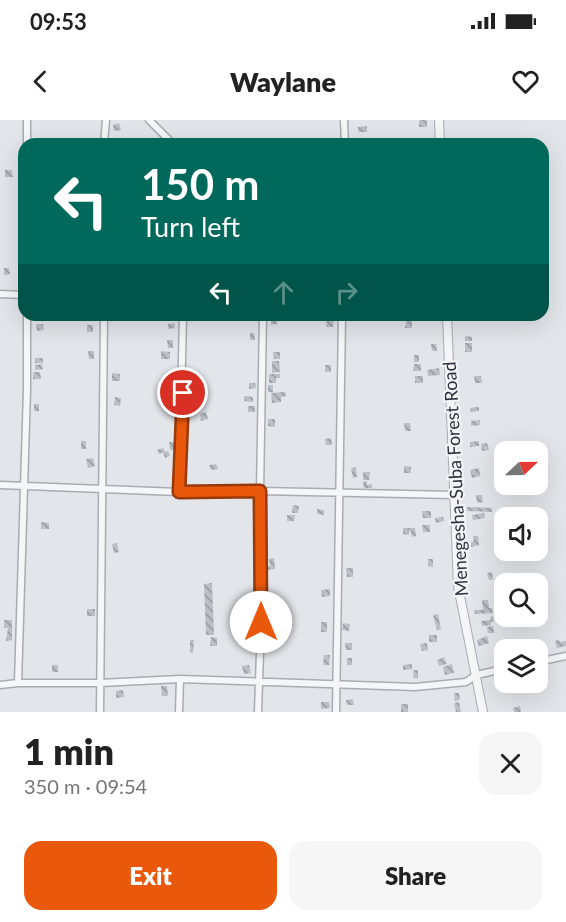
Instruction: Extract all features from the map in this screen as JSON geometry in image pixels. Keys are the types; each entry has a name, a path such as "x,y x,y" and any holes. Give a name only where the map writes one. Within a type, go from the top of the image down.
{"street":[{"path":"27,120 27,138"},
{"path":"104,138 106,120"},
{"path":"149,120 167,138"},
{"path":"344,120 345,138"},
{"path":"439,120 440,138"},
{"path":"0,294 18,295"},
{"path":"18,683 25,484 27,321"},
{"path":"100,712 103,612 104,321"},
{"path":"179,492 183,321"},
{"path":"258,712 261,622 260,491 263,321"},
{"path":"336,712 342,321"},
{"name":"Menegesha-Suba Forest Road","path":"447,321 458,586 483,712"},
{"path":"0,485 25,484 179,492 260,491 454,495"},
{"path":"548,660 566,656"},
{"path":"0,685 180,679 415,687 466,682 476,675 494,671"},
{"path":"179,712 180,679"}],"building":[{"path":"419,120 427,120 427,127 419,127"},
{"path":"119,123 121,130 114,131 113,125"},
{"path":"367,126 367,132 358,132 358,127"},
{"path":"5,170 12,170 13,177 5,177"},
{"path":"4,268 9,268 10,274 4,275"},
{"path":"327,321 334,321 333,327 326,327"},
{"path":"406,321 412,321 412,328 405,328"},
{"path":"175,323 175,328 168,329 168,324"},
{"path":"36,324 43,324 44,330 37,331"},
{"path":"87,325 93,325 93,332 87,332"},
{"path":"250,333 254,333 255,340 250,340"},
{"path":"465,336 472,337 472,341 465,341"},
{"path":"167,340 173,340 173,348 168,348"},
{"path":"465,343 472,343 472,352 465,352"},
{"path":"431,344 436,344 437,351 432,351"},
{"path":"88,351 94,351 94,359 89,359"},
{"path":"161,351 170,352 170,359 161,359"},
{"path":"273,352 280,352 280,359 274,359"},
{"path":"414,355 419,355 419,362 414,362"},
{"path":"35,358 43,358 43,363 35,363"},
{"path":"272,361 279,361 280,372 272,373"},
{"path":"42,364 43,369 35,370 35,365"},
{"path":"414,364 421,364 421,371 413,371"},
{"path":"325,365 331,365 331,372 325,372"},
{"path":"439,368 440,375 428,376 427,370"},
{"path":"33,372 40,372 41,379 33,379"},
{"path":"112,373 120,374 120,381 112,381"},
{"path":"269,374 280,374 280,378 276,378 276,383 269,383"},
{"path":"415,376 423,376 423,383 415,383"},
{"path":"474,376 481,376 482,383 475,383"},
{"path":"249,383 255,383 256,388 249,389"},
{"path":"268,385 273,385 273,392 268,392"},
{"path":"285,392 286,396 281,397 281,402 272,403 271,393"},
{"path":"244,396 253,397 253,402 244,401"},
{"path":"115,397 121,398 120,406 114,405"},
{"path":"176,403 176,408 169,409 169,404"},
{"path":"34,404 39,404 39,411 34,411"},
{"path":"248,406 255,406 255,412 248,412"},
{"path":"479,407 479,411 471,412 470,408"},
{"path":"206,412 208,419 201,421 200,414"},
{"path":"268,419 275,419 275,427 268,426"},
{"path":"480,420 480,425 471,426 471,421"},
{"path":"404,423 410,423 411,431 405,431"},
{"path":"331,438 332,445 326,445 325,439"},
{"path":"81,441 86,441 86,449 81,449"},
{"path":"479,441 479,446 470,447 470,442"},
{"path":"169,442 177,442 177,450 170,450"},
{"path":"487,443 489,450 482,451 481,444"},
{"path":"163,448 170,456 165,458 163,452 159,454 157,450"},
{"path":"93,458 95,466 88,468 86,459"},
{"path":"216,464 218,469 211,470 209,465"},
{"path":"404,466 411,467 411,473 404,473"},
{"path":"356,467 357,477 353,478 351,468"},
{"path":"479,468 480,476 472,478 470,470"},
{"path":"363,472 370,472 369,480 363,480"},
{"path":"367,481 367,485 372,484 372,488 364,488 363,482"},
{"path":"476,495 482,495 483,502 477,503"},
{"path":"293,505 299,506 298,513 292,513"},
{"path":"467,507 492,508 492,512 467,511"},
{"path":"317,509 324,510 324,515 317,514"},
{"path":"422,511 431,511 431,518 423,518"},
{"path":"484,513 485,518 473,520 472,515"},
{"path":"287,515 295,515 294,521 287,521"},
{"path":"443,517 444,521 436,523 435,518"},
{"path":"41,522 49,523 49,529 41,529"},
{"path":"422,525 430,525 430,532 423,532"},
{"path":"403,528 410,528 409,535 403,534"},
{"path":"410,528 415,528 416,536 412,537"},
{"path":"473,536 478,536 479,545 471,547 471,542 474,541"},
{"path":"117,543 119,552 114,553 112,544"},
{"path":"274,558 275,569 266,570 266,566 270,566 269,559"},
{"path":"428,559 433,559 433,567 428,566"},
{"path":"346,568 353,568 353,577 347,577"},
{"path":"492,572 493,580 489,580 487,573"},
{"path":"212,583 214,635 206,635 204,584"},
{"path":"330,589 330,596 322,597 321,590"},
{"path":"270,599 275,599 275,607 270,607"},
{"path":"482,600 488,600 489,608 492,608 493,613 475,614 474,610 483,610"},
{"path":"87,609 95,609 95,616 87,616"},
{"path":"438,614 441,629 437,630 433,615"},
{"path":"493,616 494,621 491,625 482,626 481,621 491,620 490,617"},
{"path":"4,620 12,620 12,640 6,641 8,628 4,628"},
{"path":"321,622 327,622 327,632 321,632"},
{"path":"343,623 350,624 349,631 342,630"},
{"path":"493,626 494,633 488,633 487,627"},
{"path":"429,635 437,635 437,642 429,642"},
{"path":"487,636 489,643 479,646 477,640"},
{"path":"211,637 217,638 217,646 210,646"},
{"path":"190,640 194,640 193,653 190,652"},
{"path":"555,641 560,642 566,641 566,646 557,648"},
{"path":"267,642 273,642 274,648 267,648"},
{"path":"345,643 352,643 352,650 346,650"},
{"path":"427,643 428,650 422,651 420,644"},
{"path":"324,655 330,655 329,665 323,665"},
{"path":"444,657 447,664 439,666 437,660"},
{"path":"347,658 352,658 352,665 347,665"},
{"path":"412,664 412,669 403,670 403,665"},
{"path":"452,664 454,673 445,675 443,667"},
{"path":"52,665 58,665 58,672 52,672"},
{"path":"249,665 251,673 244,674 242,666"},
{"path":"413,670 418,670 418,678 414,678"},
{"path":"161,686 167,686 168,696 162,696"},
{"path":"123,690 124,697 116,698 116,691"},
{"path":"454,693 459,693 460,700 455,701"},
{"path":"353,699 354,705 347,705 346,700"},
{"path":"321,702 329,702 330,708 321,709"},
{"path":"459,702 461,712 456,712 454,703"},
{"path":"401,704 408,704 408,712 401,712"},
{"path":"520,706 521,712 514,712 513,708"}],"route":[{"path":"183,393 179,492 260,491 261,622"}]}
